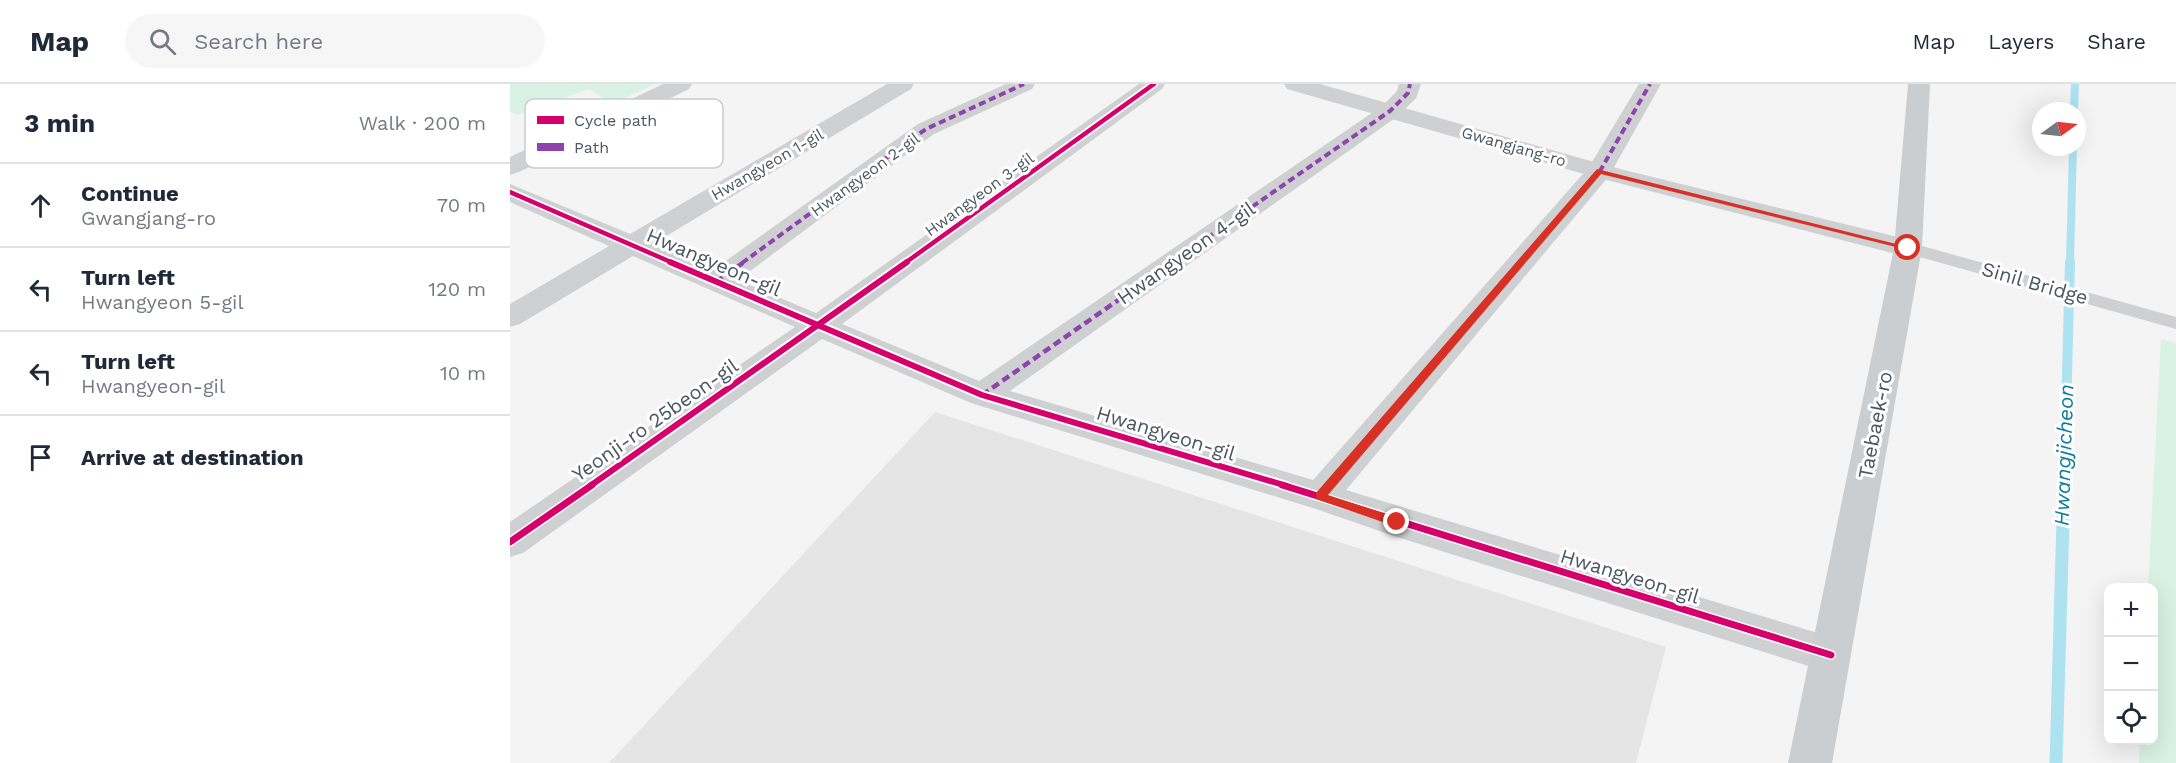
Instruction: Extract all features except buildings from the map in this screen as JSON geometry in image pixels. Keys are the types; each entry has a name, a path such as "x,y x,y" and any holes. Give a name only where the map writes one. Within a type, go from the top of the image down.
{"main road":[{"name":"Taebaek-ro","path":"1809,763 1908,248 1920,84"}],"street":[{"path":"650,99 681,84"},
{"name":"Hwangyeon 1-gil","path":"510,317 903,84"},
{"name":"Hwangyeon 2-gil","path":"716,282 926,129 1024,84"},
{"name":"Hwangyeon 3-gil","path":"820,325 1154,84"},
{"name":"Gwangjang-ro","path":"1295,84 1599,171 1908,248"},
{"name":"Hwangyeon 4-gil","path":"982,394 1390,111 1408,93 1410,84"},
{"path":"1320,496 1599,171 1650,84"},
{"path":"510,167 525,160"},
{"name":"Hwangyeon-gil","path":"510,192 982,394 1320,496 1397,522 1831,655"},
{"name":"Yeonji-ro 25beon-gil","path":"510,542 820,325"}],"lane":[{"name":"Sinil Bridge","path":"1908,248 2169,321"}],"shaded area":[{"path":"935,412 1666,647 1636,763 609,763"}],"green space":[{"path":"510,84 655,84 623,99 604,99 589,89 561,99 525,99 525,112 517,115 510,111"},
{"path":"2161,339 2176,343 2176,763 2139,763 2140,745 2158,745 2158,583 2148,583"}],"waterway":[{"name":"Hwangjicheon","path":"2074,102 2075,84"},
{"name":"Hwangjicheon","path":"2070,263 2073,156"},
{"name":"Hwangjicheon","path":"2064,486 2070,262"},
{"name":"Hwangjicheon","path":"2056,763 2064,485"}],"marked path":[{"path":"716,282 926,129 1024,84"},
{"path":"982,395 1390,111 1408,93 1410,84"},
{"path":"1320,496 1600,171 1650,84"}],"cycle path":[{"path":"510,542 820,325 1154,84"},
{"path":"510,192 982,395 1320,496 1397,522 1831,655"}],"route":[{"path":"1397,522 1320,496 1599,171 1908,248"}]}
